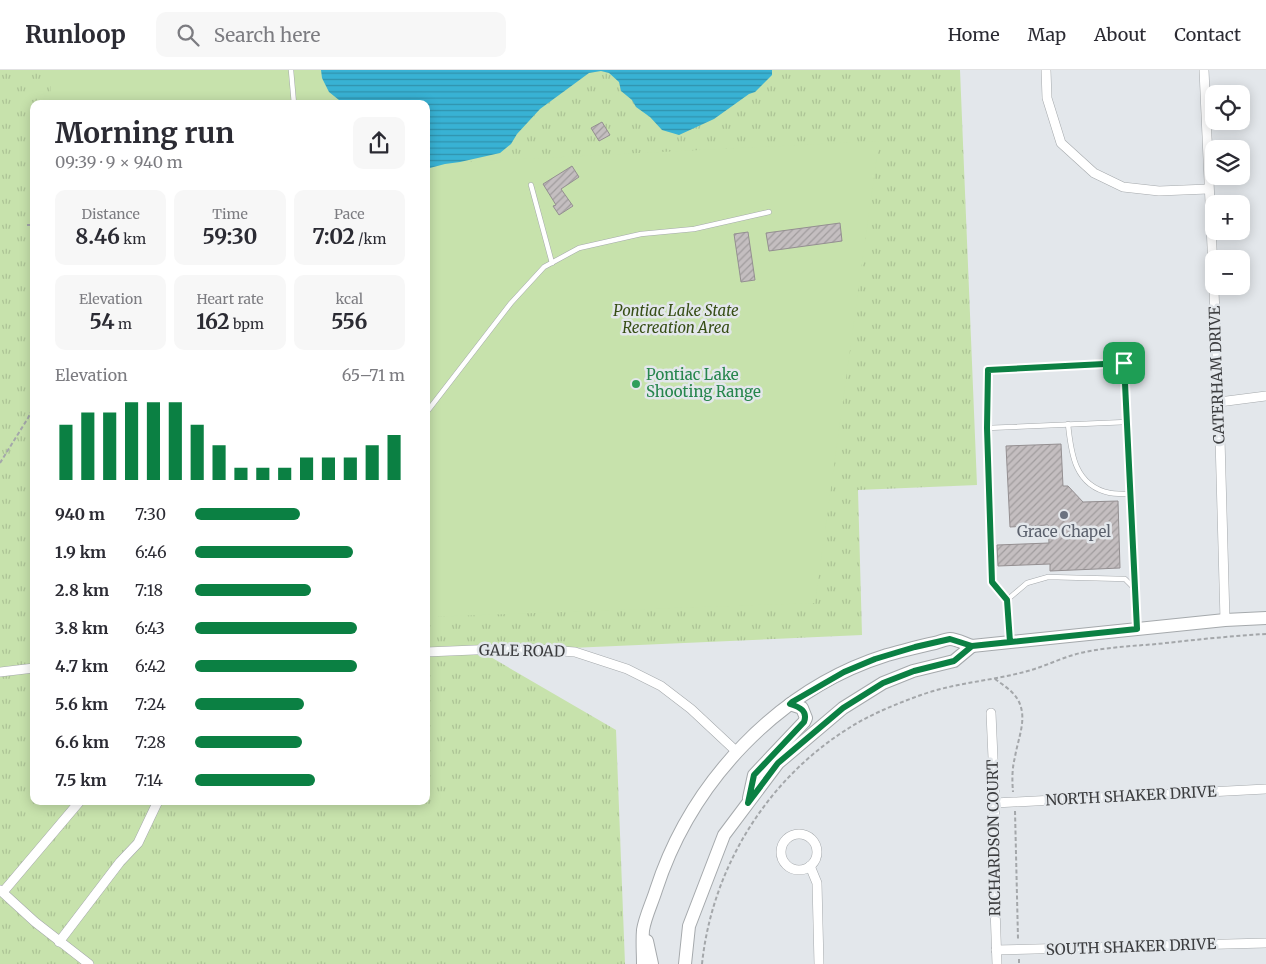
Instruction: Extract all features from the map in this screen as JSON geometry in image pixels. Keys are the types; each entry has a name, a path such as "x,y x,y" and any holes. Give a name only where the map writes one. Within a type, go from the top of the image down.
{"main road":[{"path":"642,964 643,929 665,863 686,822 710,784 762,726 790,704 844,672 882,657 950,639 972,646 1225,620 1266,618"},
{"path":"685,964 690,926 724,835 778,763 843,708 889,681 914,671 954,661 972,646"},
{"path":"882,657 888,663 891,671 889,681"},
{"path":"748,803 754,775 806,718 802,708 790,704"},
{"path":"643,929 652,964"}],"street":[{"path":"1046,70 1047,98 1062,143 1094,173 1123,188 1159,191 1208,188"},
{"name":"CATERHAM DRIVE","path":"1204,70 1219,402 1225,620"},
{"path":"1219,402 1266,396"},
{"name":"GALE ROAD","path":"430,652 522,648 575,652 627,669 661,686 691,708 737,752"},
{"path":"0,672 30,668"},
{"name":"RICHARDSON COURT","path":"991,713 995,803 993,851 997,964"},
{"name":"NORTH SHAKER DRIVE","path":"995,803 1266,790"},
{"path":"76,805 1,891 59,942 89,964"},
{"path":"59,942 120,862 138,843 156,805"},
{"path":"803,834 814,840 817,845 817,857 810,866 799,870 793,869 784,861 782,856 783,844 791,835 803,834"},
{"path":"810,866 817,883 819,964"},
{"name":"SOUTH SHAKER DRIVE","path":"996,950 1266,943"}],"lane":[{"path":"291,70 294,100"},
{"path":"531,185 552,263"},
{"path":"430,408 511,303 544,266 579,248 632,236 694,229 769,212"},
{"path":"1010,642 1007,600 992,582 987,428 988,370 1124,363 1137,629"},
{"path":"987,428 1127,422"},
{"path":"1068,424 1072,455 1081,476 1093,487 1110,493 1130,494"},
{"path":"1007,600 1027,583 1048,577 1125,579 1135,589"}],"path":[{"path":"0,463 30,414"},
{"path":"702,964 715,903 729,864 750,826 779,787 794,771 831,740 870,716 924,694 1042,668 1074,655 1087,652 1266,634"},
{"path":"995,679 1019,701 1022,714 1022,727 1013,768 1019,964"}],"green space":[{"name":"Pontiac Lake State Recreation Area","path":"0,70 960,70 977,485 858,490 862,635 482,652 616,730 625,964 0,964"},
{"path":"51,70 333,70 340,100 51,100"},
{"name":"Pontiac Lake Shooting Range","path":"879,141 815,603 430,617 430,164"}],"water":[{"path":"321,70 772,70 772,75 755,92 749,94 714,119 679,135 662,130 650,117 636,107 632,100 621,91 619,82 609,73 601,71 589,73 540,109 517,134 511,144 500,153 430,168 430,100 339,100 329,92 322,78"}],"building":[{"path":"602,122 610,135 599,141 591,128"},
{"path":"572,166 579,177 561,189 573,206 559,215 553,206 556,205 543,184"},
{"path":"840,223 842,241 769,251 766,233"},
{"path":"748,232 755,280 741,282 734,234"},
{"name":"Grace Chapel","path":"1061,444 1063,486 1068,486 1083,502 1118,501 1120,568 1050,571 1050,564 998,566 997,545 1049,543 1048,525 1010,527 1006,446"}],"place":[{"name":"Pontiac Lake Shooting Range","path":"636,384"},
{"name":"Grace Chapel","path":"1064,515"}],"route":[{"path":"1124,363 988,370 987,428 992,582 1007,600 1010,642 972,646 950,639 915,647 875,659 844,672 792,702 790,704 802,708 806,718 802,726 754,775 748,803 778,763 843,708 883,683 914,671 954,661 972,646 1137,629 1124,363"}]}
